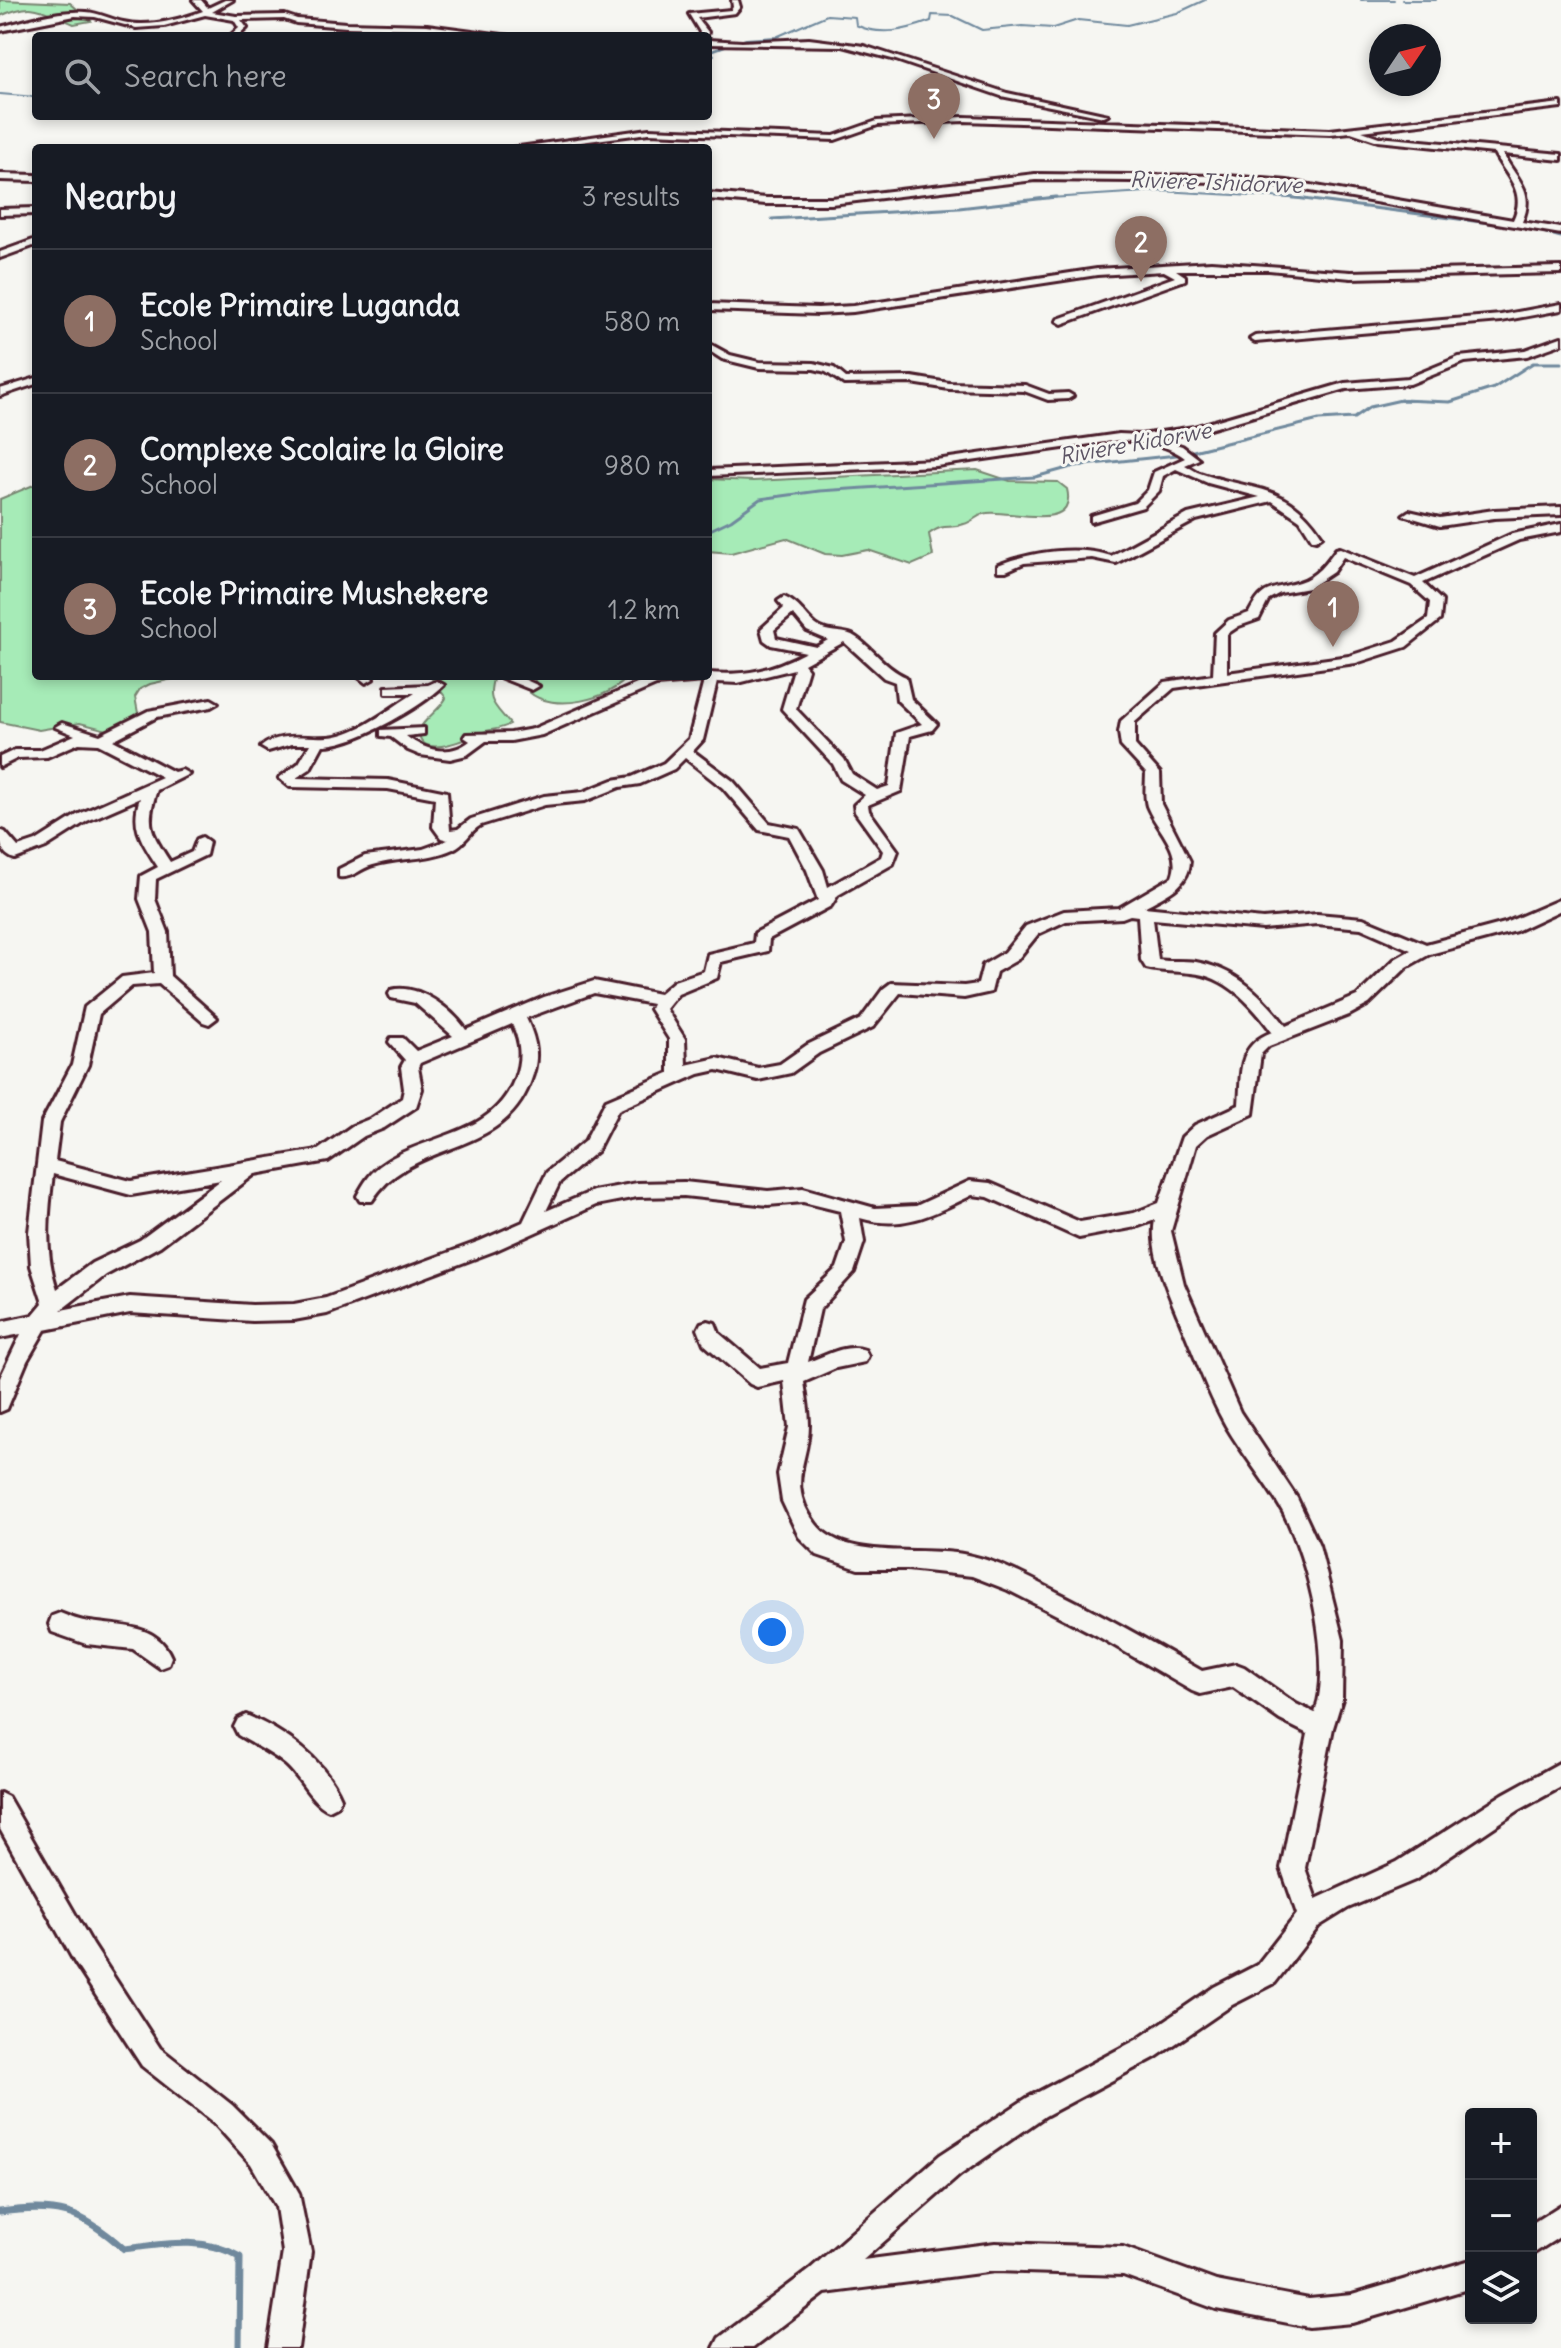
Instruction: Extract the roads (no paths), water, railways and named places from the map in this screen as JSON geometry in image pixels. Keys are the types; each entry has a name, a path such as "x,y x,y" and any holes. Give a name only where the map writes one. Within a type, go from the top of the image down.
{"street":[{"path":"196,0 203,4 207,13"},
{"path":"0,29 69,14 87,14 142,25 183,20 207,13 230,0"},
{"path":"704,32 692,16 733,12 737,7 735,0"},
{"path":"207,13 236,18 260,16 346,25 427,27 471,32"},
{"path":"236,18 243,28 238,32"},
{"path":"712,42 729,45 811,41 841,44 869,50 994,91 1115,119 1112,122"},
{"path":"544,144 635,131 724,132 816,138 844,136 869,125 889,122 988,119 1330,132 1561,105"},
{"path":"1350,129 1378,139 1561,157"},
{"path":"1497,151 1509,174 1521,186 1523,209 1517,222"},
{"path":"0,177 32,178"},
{"path":"712,196 766,201 831,201 1035,177 1228,179 1287,184 1561,231"},
{"path":"0,212 32,211"},
{"path":"0,258 32,244"},
{"path":"0,258 20,259"},
{"path":"712,307 818,311 853,309 1054,278 1166,268 1243,265 1351,275 1561,270"},
{"path":"1062,321 1182,278 1166,268"},
{"path":"1255,339 1501,318 1561,307"},
{"path":"712,473 936,463 1119,437 1195,430 1345,386 1410,381 1463,359 1527,353 1561,340"},
{"path":"712,348 726,357 759,365 814,366 830,370 844,381 912,380 949,386 1025,388 1048,397 1068,396"},
{"path":"0,393 32,382"},
{"path":"1095,519 1139,505 1153,491 1158,474 1187,461 1188,453 1134,438"},
{"path":"1176,464 1207,482 1277,496 1301,515 1316,536"},
{"path":"1002,568 1022,560 1078,555 1098,554 1108,560 1115,559 1192,517 1277,496"},
{"path":"1409,515 1440,522 1494,514 1561,511"},
{"path":"1415,582 1516,537 1561,528"},
{"path":"1220,677 1221,633 1234,623 1254,616 1264,597 1273,591 1299,588 1329,569 1340,552 1415,582 1436,601 1434,620 1401,644 1328,665 1170,685 1126,726 1130,750 1153,773 1153,801 1178,847 1183,872 1178,880 1141,900 1138,911 1149,960 1152,964 1199,968 1215,973 1246,991 1282,1033"},
{"path":"816,652 806,645 779,645 770,640 767,629 788,604 800,612 812,628 840,639"},
{"path":"678,1076 677,1039 658,1009 661,1000 678,986 711,974 714,958 762,947 761,937 826,902 833,891 888,860 891,851 862,812 864,801 896,788 903,733 930,724 904,700 901,680 889,675 847,638 796,662 758,675 712,679"},
{"path":"796,662 801,669 796,696 789,709 839,762 846,777 876,796"},
{"path":"515,680 532,686"},
{"path":"394,732 406,747 449,755 467,752 476,738 537,732 660,680"},
{"path":"318,742 305,766 286,778 296,788 383,785 431,791 442,795 440,827 446,835 461,833 476,822 531,805 585,796 618,783 635,781 669,766 696,740 711,680"},
{"path":"268,747 294,734 318,742 369,729 437,685 416,690 391,690"},
{"path":"595,696 611,700"},
{"path":"0,763 15,754 42,754 77,739 96,740 117,734 153,714 211,703"},
{"path":"11,865 82,818 177,776 138,755 96,740 84,732 62,727"},
{"path":"369,729 419,731"},
{"path":"683,751 708,765 747,803 764,827 794,832 815,870 826,902"},
{"path":"151,787 141,816 149,841 167,869"},
{"path":"344,873 370,860 425,854 459,840 461,833"},
{"path":"1,835 15,854 41,844"},
{"path":"162,978 160,932 147,899 149,876 199,855 202,842"},
{"path":"1310,1917 1293,1868 1321,1728 1331,1699 1332,1640 1308,1545 1290,1505 1232,1418 1174,1284 1162,1231 1167,1208 1188,1142 1201,1130 1247,1109 1253,1052 1263,1042 1363,1000 1401,963 1425,950 1510,927 1561,904"},
{"path":"529,1228 553,1177 591,1146 612,1105 678,1076 717,1064 758,1074 775,1072 867,1023 897,987 964,992 985,988 989,969 1011,956 1032,930 1064,916 1138,911 1263,924 1317,919 1363,923 1425,950"},
{"path":"52,1303 40,1266 38,1232 45,1165 51,1122 80,1065 91,1011 128,981 162,978 209,1018"},
{"path":"45,1165 122,1188 322,1156 358,1131 402,1108 413,1098 409,1067 414,1059 516,1015 594,987 661,1000"},
{"path":"397,994 420,998 427,1007 455,1023 462,1038"},
{"path":"366,1196 387,1168 486,1126 511,1106 531,1054 530,1043 516,1015"},
{"path":"397,1042 414,1059"},
{"path":"0,1403 37,1323 52,1303 100,1269 150,1244 225,1185 260,1166"},
{"path":"0,1330 130,1305 252,1313 294,1312 327,1306 529,1228 593,1198 637,1190 684,1189 768,1198 803,1195 875,1215 918,1213 970,1188 990,1190 1079,1230 1136,1220 1167,1208"},
{"path":"849,1208 855,1242 845,1272 811,1305 795,1372 799,1427 788,1474 793,1501 803,1521 825,1548 858,1559 907,1559 972,1566 1061,1604 1200,1683 1236,1675 1288,1712 1321,1728"},
{"path":"708,1329 711,1338 757,1378 815,1370 832,1360 858,1356"},
{"path":"60,1624 86,1633 135,1638 153,1647 160,1657"},
{"path":"246,1727 292,1754 309,1770 329,1798"},
{"path":"729,2348 819,2280 950,2165 1036,2107 1147,2048 1223,1996 1266,1974 1310,1917 1339,1899 1406,1871 1511,1802 1561,1774"},
{"path":"0,1805 84,1954 151,2057 223,2114 261,2154 289,2203 297,2252 283,2348"},
{"path":"1537,2237 1561,2219"},
{"path":"819,2280 995,2257 1123,2261 1216,2295 1309,2313 1352,2309 1465,2276"}],"waterway":[{"path":"712,51 746,39 776,37 827,15 855,17 856,25 875,31 922,24 931,21 932,15 953,16 982,30 1022,26 1053,28 1078,20 1127,25 1177,13 1205,0"},
{"path":"1361,0 1394,0"},
{"path":"1402,0 1436,0"},
{"path":"712,52 712,56"},
{"path":"0,94 32,97"},
{"name":"Riviere Tshidorwe","path":"1044,198 1161,191 1300,199"},
{"name":"Riviere Tshidorwe","path":"1044,198 1056,197"},
{"name":"Riviere Tshidorwe","path":"1288,197 1300,199"},
{"name":"Riviere Tshidorwe","path":"772,219 959,208 1044,198"},
{"name":"Riviere Tshidorwe","path":"1034,199 1044,198"},
{"name":"Riviere Tshidorwe","path":"1300,199 1308,199"},
{"name":"Riviere Tshidorwe","path":"1300,199 1528,228 1561,237"},
{"name":"Riviere Kidorwe","path":"712,529 760,499 819,491 1035,477 1075,466 1177,455 1319,420 1354,418 1370,407 1401,400 1450,402 1494,388 1533,363 1561,363"},
{"path":"0,2212 37,2209 67,2213 94,2226 124,2249 184,2243 212,2246 240,2257 239,2348"}],"place":[{"name":"Ecole Primaire Mushekere","path":"934,139"},
{"name":"Complexe Scolaire la Gloire","path":"1141,282"},
{"name":"Ecole Primaire Luganda","path":"1333,647"}]}
